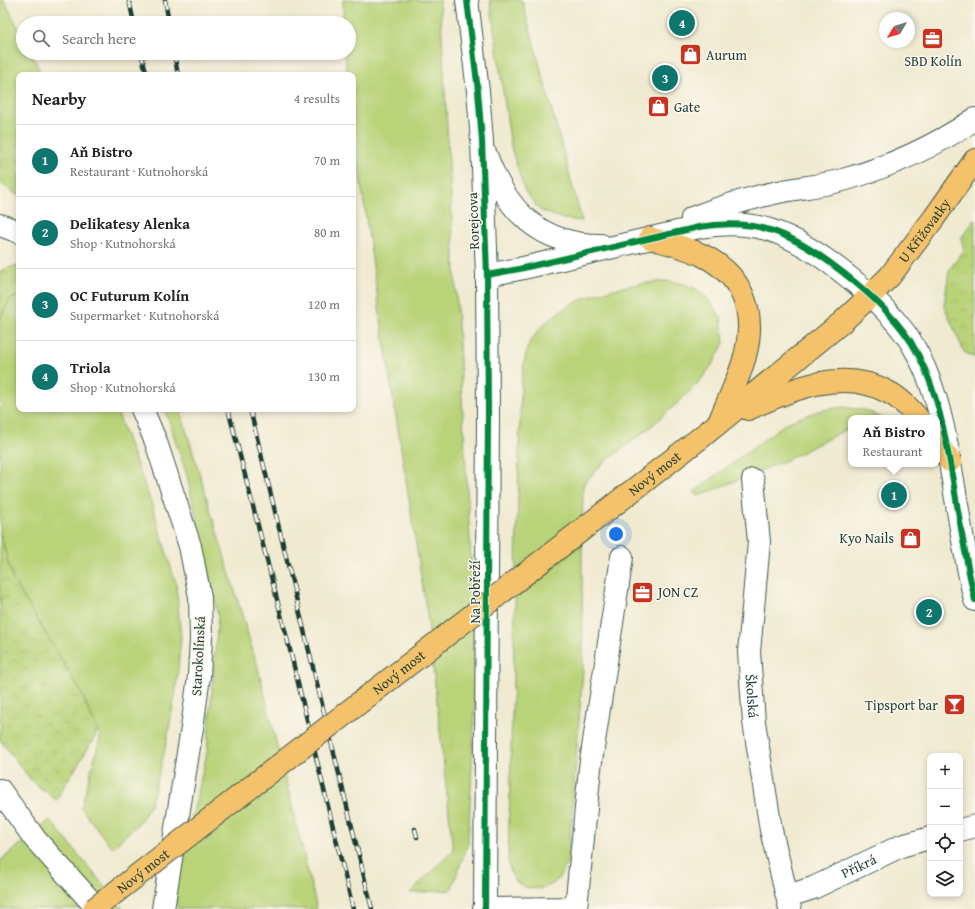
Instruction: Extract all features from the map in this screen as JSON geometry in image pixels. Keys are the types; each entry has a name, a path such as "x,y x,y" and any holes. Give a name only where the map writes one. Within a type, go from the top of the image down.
{"main road":[{"name":"U Křižovatky","path":"711,429 841,323 890,276 934,218 975,160"},
{"path":"650,238 702,254 718,264 731,275 741,291 747,307 749,324 746,352 740,370 711,429"},
{"path":"711,429 783,393 801,387 834,382 866,383 877,387 899,399 915,415"},
{"name":"Nový most","path":"95,908 711,429"},
{"path":"940,447 950,461"}],"street":[{"name":"Rorejcova","path":"467,0 478,91 482,141 487,275"},
{"path":"650,238 684,222 727,206 775,193 826,184 872,171 929,146 975,119"},
{"path":"482,141 492,170 503,190 516,210 530,223 540,230 557,238 575,243 591,245 622,245"},
{"path":"487,275 719,223 754,225 792,238 814,251 870,296 903,332 923,365 940,415 946,439 975,600"},
{"path":"0,225 16,231"},
{"name":"Na Pobřeží","path":"485,909 488,422 487,275"},
{"name":"Starokolínská","path":"143,412 156,442 190,546 200,597 201,639 199,676 163,909"},
{"name":"Školská","path":"753,480 759,542 749,652 754,722 771,830 789,903"},
{"path":"485,909 576,908 590,768 622,557"},
{"path":"0,790 35,838 95,908"},
{"path":"963,829 975,826"},
{"name":"Příkrá","path":"789,903 813,888 901,846 927,839"}],"green space":[{"path":"0,0 4,0 16,23 16,60 34,60 40,72 16,72 16,194 0,183"},
{"path":"343,0 440,0 477,668 468,844 451,890 410,893 453,850 428,621 380,314 356,148 356,72 347,72 346,60 356,60 356,16 343,16"},
{"path":"490,0 522,0 582,221 563,219 540,210 525,192 511,147"},
{"path":"975,219 975,358 964,352 944,306 949,270 964,250 961,238"},
{"path":"16,266 16,297 10,299 0,319 0,271"},
{"path":"667,281 683,284 697,289 709,300 721,317 724,343 714,362 700,381 648,429 601,465 583,485 583,669 568,861 560,876 553,884 536,889 524,887 513,878 508,859 521,383 526,352 530,341 548,321 562,310 578,301 614,289 632,285"},
{"path":"16,297 16,412 117,412 153,508 176,584 181,638 176,690 165,750 151,803 140,822 112,848 81,808 101,735 98,732 80,690 13,580 0,533 0,319 10,299"},
{"path":"842,407 866,410 876,415 848,415 848,430 845,430 787,460 698,496 694,492 786,423 818,411"},
{"path":"166,412 181,412 258,668 317,909 178,909 174,892 207,753 218,616 187,476"},
{"path":"0,533 13,580 80,690 98,732 56,800 32,781 0,740"},
{"path":"50,820 123,909 0,909 0,861"}],"railway":[{"path":"129,0 132,16"},
{"path":"165,0 168,16"},
{"path":"143,60 146,72"},
{"path":"175,60 177,72"},
{"path":"229,412 290,650 353,909"},
{"path":"251,412 372,909"},
{"path":"415,829 417,837"}],"cycle path":[{"path":"467,0 478,91 482,141 487,275 488,414 484,909"},
{"path":"487,275 519,269 699,227 736,224 768,230 783,235 813,251 852,279 884,309 903,331 919,356 931,385 940,415"},
{"path":"940,416 975,600"}],"place":[{"name":"Triola","path":"682,23"},
{"name":"SBD Kolín","path":"933,39"},
{"name":"Aurum","path":"691,55"},
{"name":"OC Futurum Kolín","path":"665,78"},
{"name":"Gate","path":"658,107"},
{"name":"Aň Bistro","path":"894,495"},
{"name":"Kyo Nails","path":"910,538"},
{"name":"JON CZ","path":"643,592"},
{"name":"Delikatesy Alenka","path":"929,612"},
{"name":"Tipsport bar","path":"954,705"}]}
